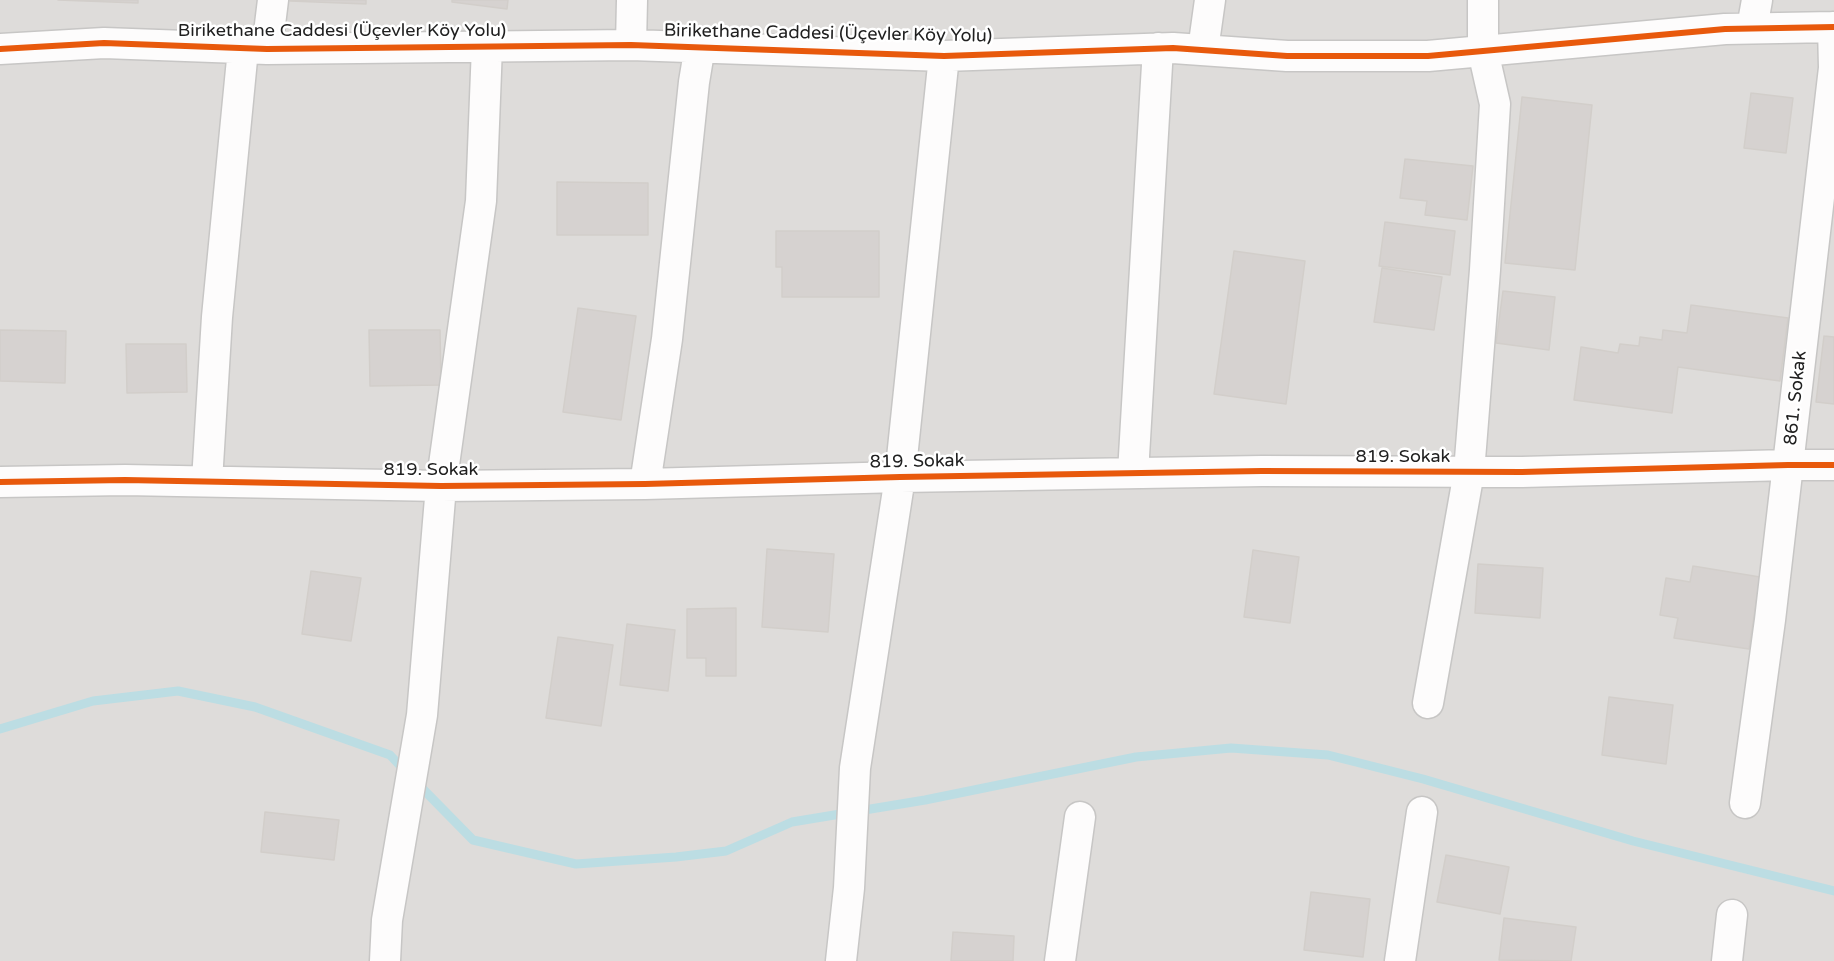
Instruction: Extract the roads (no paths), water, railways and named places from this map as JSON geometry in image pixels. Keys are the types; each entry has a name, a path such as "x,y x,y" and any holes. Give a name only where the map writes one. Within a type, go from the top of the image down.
{"street":[{"path":"207,481 217,317 255,49 273,0"},
{"path":"631,45 632,0"},
{"path":"1203,50 1210,0"},
{"path":"1428,703 1469,472 1485,270 1495,104 1483,51 1483,0"},
{"name":"Birikethane Caddesi (Üçevler Köy Yolu)","path":"0,49 104,43 255,49 631,45 944,56 1158,48 1299,56 1428,56 1725,29 1755,14 1833,27"},
{"name":"861. Sokak","path":"1745,803 1770,620 1834,68 1833,27"},
{"path":"385,961 387,920 422,715 441,486 481,201 487,46"},
{"path":"645,484 667,339 694,82 700,46"},
{"path":"1133,473 1158,48"},
{"path":"841,961 849,888 855,768 900,477 944,56"},
{"name":"819. Sokak","path":"0,482 125,480 441,486 1262,471 1469,472 1834,465"},
{"path":"1400,961 1422,812"},
{"path":"1060,961 1080,817"},
{"path":"1727,961 1732,915"}],"waterway":[{"path":"0,729 93,701 178,691 255,707 390,755 406,772"},
{"path":"416,782 473,840 576,864 726,851 792,822 925,800 1136,757 1231,748 1328,755 1423,779 1633,841 1834,891"}]}
